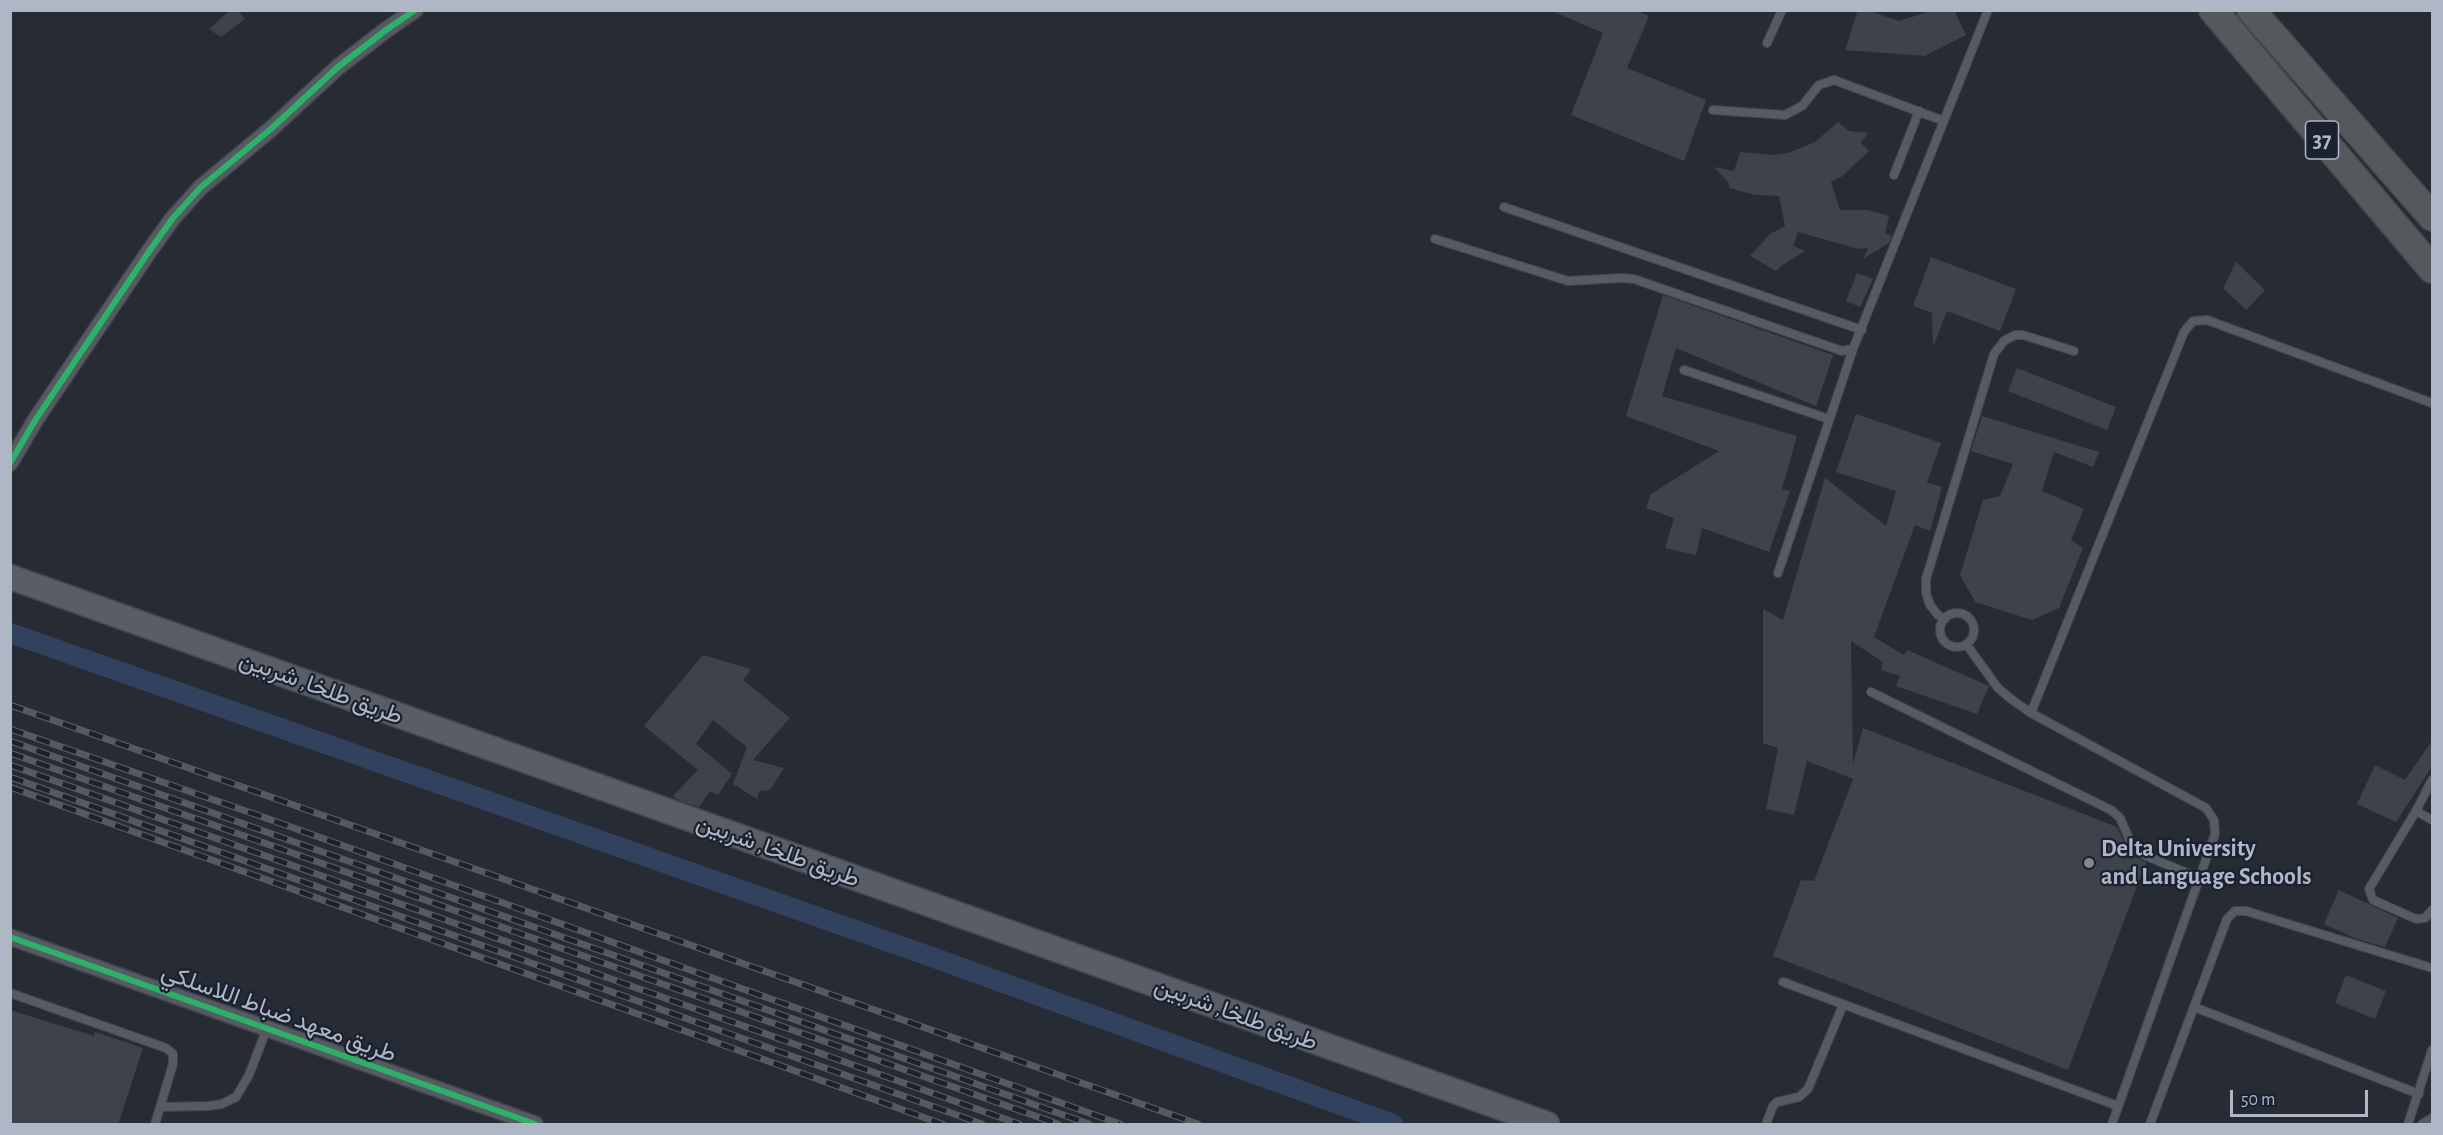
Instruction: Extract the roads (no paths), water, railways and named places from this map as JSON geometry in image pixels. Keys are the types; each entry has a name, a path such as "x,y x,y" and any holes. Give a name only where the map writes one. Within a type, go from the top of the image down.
{"highway":[{"name":"37","path":"2213,10 2433,269"},
{"name":"37","path":"2253,13 2433,217"},
{"path":"2230,32 2253,13"}],"main road":[{"name":"طريق طلخا, شربين","path":"10,577 1547,1125"}],"street":[{"path":"10,463 36,419 118,296 150,249 187,202 201,187 272,128 338,67 415,10"},
{"name":"طريق معهد ضباط اللاسلكي","path":"10,937 535,1125"}],"lane":[{"path":"1767,43 1782,10"},
{"path":"1778,573 1853,349 1988,10"},
{"path":"1713,110 1785,115 1802,105 1819,85 1833,80 1944,121"},
{"path":"1894,175 1919,111"},
{"path":"1504,207 1862,330"},
{"path":"1435,239 1568,281 1634,279 1842,351 1853,349"},
{"path":"2031,713 2184,332 2193,321 2207,320 2433,403"},
{"path":"1945,619 1938,615 1930,605 1926,593 1926,579 1994,354 2004,341 2015,335 2023,334 2074,351"},
{"path":"1684,370 1829,419"},
{"path":"1954,613 1960,613 1970,619 1974,630 1966,644 1954,646 1944,640 1941,630 1945,619 1954,613"},
{"path":"1966,644 1998,688 2031,713 2206,808 2214,820 2215,834 2112,1125"},
{"path":"1870,692 2111,810 2120,818 2131,843 2139,853 2199,878"},
{"path":"2433,780 2370,885 2369,893 2373,900 2416,919 2425,918 2433,910"},
{"path":"2416,811 2433,820"},
{"path":"2150,1125 2227,919 2235,911 2241,910 2433,968"},
{"path":"1783,982 2118,1106"},
{"path":"10,993 166,1048 173,1054 173,1064 155,1125"},
{"path":"1766,1125 1773,1106 1777,1102 1799,1097 1808,1089 1844,1005"},
{"path":"2194,1007 2419,1094"},
{"path":"160,1107 208,1106 222,1104 236,1097 249,1075 267,1028"},
{"path":"2408,1125 2433,1050"},
{"path":"2422,1125 2433,1118"}],"waterway":[{"path":"10,633 929,956 1393,1124"}],"railway":[{"path":"10,705 1198,1124"},
{"path":"10,729 263,817 1120,1124"},
{"path":"10,741 1089,1124"},
{"path":"10,753 1058,1124"},
{"path":"10,765 1019,1124"},
{"path":"10,777 982,1124"},
{"path":"10,787 942,1124"}],"place":[{"name":"Delta University and Language Schools","path":"2089,863"}]}
